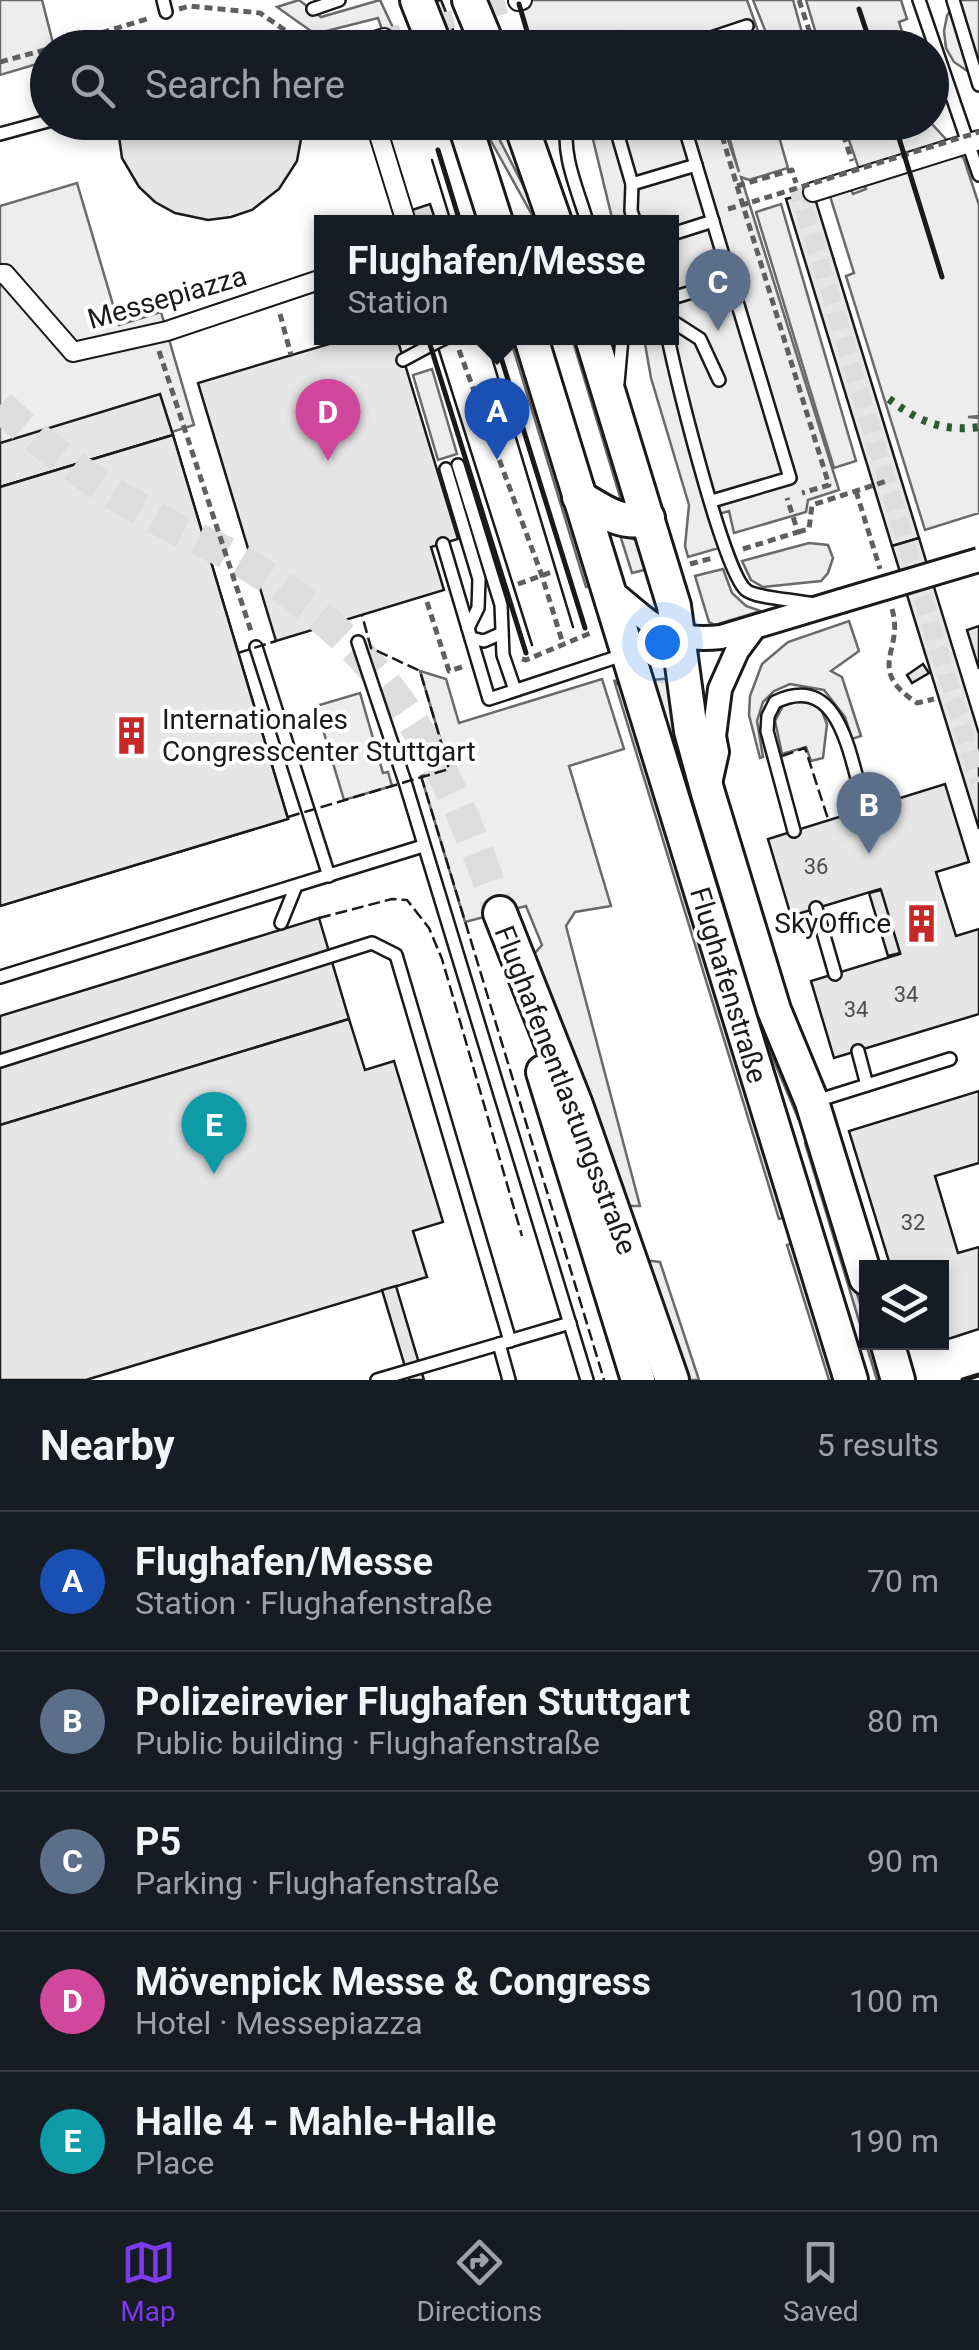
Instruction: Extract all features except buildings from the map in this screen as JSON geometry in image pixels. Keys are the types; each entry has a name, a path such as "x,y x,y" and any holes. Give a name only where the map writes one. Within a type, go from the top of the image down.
{"main road":[{"path":"417,0 429,30"},
{"path":"468,0 482,30"},
{"path":"470,140 494,215"},
{"path":"526,140 551,210"},
{"name":"Flughafenstraße","path":"533,345 628,653 800,1124 859,1262"},
{"name":"Flughafenstraße","path":"594,345 648,518 680,638 691,731 774,1010 851,1380"},
{"path":"579,497 611,516 635,523 648,518"},
{"name":"Flughafenentlastungsstraße","path":"638,1380 556,1118 500,913 576,1104 672,1380"},
{"path":"889,1350 898,1380"}],"street":[{"path":"813,192 976,139"},
{"path":"381,140 404,215"},
{"name":"Messepiazza","path":"0,274 5,274 74,352 153,334 314,282"},
{"path":"609,589 639,617 680,638 721,637 979,560"},
{"path":"708,793 717,752 714,736 720,690 737,651 754,628"},
{"path":"891,1350 908,1380"}],"lane":[{"path":"312,9 338,0"},
{"path":"919,0 931,30"},
{"path":"953,0 979,85"},
{"path":"736,30 748,26"},
{"path":"949,73 976,139 979,176"},
{"path":"0,134 30,126"},
{"path":"566,140 585,215"},
{"path":"620,140 632,184 632,215"},
{"path":"688,140 790,478 712,501"},
{"path":"632,184 696,165"},
{"path":"551,210 580,199"},
{"path":"679,231 712,218"},
{"path":"679,296 731,280"},
{"path":"679,326 700,339 718,380"},
{"path":"403,360 431,345"},
{"path":"614,407 621,345"},
{"path":"670,345 727,553 746,590 762,598 833,604"},
{"path":"469,633 478,608 479,579 452,467 501,605 503,655 515,690"},
{"path":"443,544 489,699 628,653"},
{"path":"469,633 484,642 502,632"},
{"path":"358,642 587,1380"},
{"path":"256,647 329,876"},
{"path":"794,831 767,731 768,716 775,702 792,694 810,694 824,700 836,718 864,803"},
{"path":"0,977 423,846"},
{"path":"281,923 296,886"},
{"path":"816,908 835,974"},
{"path":"0,1061 372,942 396,955 504,1343 510,1380"},
{"path":"858,1051 868,1085"},
{"path":"800,1124 868,1085 950,1060"},
{"path":"378,1380 570,1323"}],"path":[{"path":"800,0 809,30"},
{"path":"99,30 165,6 260,13 275,20"},
{"path":"0,62 30,54"},
{"path":"712,218 743,204 976,139"},
{"path":"723,140 743,204"},
{"path":"845,140 858,178"},
{"path":"738,186 782,172"},
{"path":"282,320 291,355"},
{"path":"153,334 256,647"},
{"path":"457,345 542,576 562,644"},
{"path":"798,532 809,530 812,505 887,481"},
{"path":"518,584 552,572"},
{"path":"824,936 889,917"}],"shaded area":[{"path":"0,0 42,0 50,30 30,30 30,66 0,75"},
{"path":"299,0 321,17 380,0 394,30 382,30 378,18 331,30 309,30 277,7"},
{"path":"518,0 747,0 758,30 526,30"},
{"path":"753,0 793,0 801,30 765,30"},
{"path":"806,0 901,0 907,19 899,22 902,30 815,30"},
{"path":"956,0 979,0 979,79 954,62 949,53 949,30 944,30"},
{"path":"490,140 500,140 538,215 532,215"},
{"path":"593,140 728,140 739,172 730,140 780,140 788,168 749,180 741,177 839,490 808,500 806,512 734,533 729,511 708,517 719,548 688,557 685,546 689,505 651,378 645,345 679,345 679,215 611,215"},
{"path":"849,140 947,140 964,159 979,205 979,416 968,417 979,418 979,513 925,530 846,276 854,273 830,196 866,189"},
{"path":"77,183 119,325 161,312 194,425 0,487 0,206"},
{"path":"781,204 856,461 834,468 756,212"},
{"path":"512,345 519,345 593,585 586,587"},
{"path":"574,345 580,345 627,499 621,500"},
{"path":"432,369 457,454 438,460 413,375"},
{"path":"620,535 640,541 648,569 632,573"},
{"path":"809,543 828,545 833,558 821,581 763,587 751,580 742,561"},
{"path":"723,569 732,593 746,606 761,611 715,625 709,622 695,576"},
{"path":"849,621 859,651 831,671 842,677 861,736 852,739 845,717 824,690 790,684 774,691 763,702 757,721 763,757 760,758 749,715 750,696 762,664 788,642"},
{"path":"420,671 446,679 459,723 602,679 624,749 569,766 611,906 575,912 566,926 640,1206 630,1206 621,1199 534,954 542,945 526,906 465,922 421,776 449,768"},
{"path":"672,678 802,1114 798,1118 755,1016 651,680"},
{"path":"614,680 627,693 786,1217 779,1219"},
{"path":"360,693 383,773 388,772 392,786 344,800 316,706"},
{"path":"807,701 821,709 827,724 823,758 811,761 806,747 782,754 775,721 783,706"},
{"path":"809,1136 859,1300 859,1321 805,1143"},
{"path":"793,1243 836,1380 829,1380 787,1245"},
{"path":"643,1260 660,1262 699,1380 685,1380"},
{"path":"868,1350 875,1350 884,1380 877,1380"}],"tunnel":[{"path":"413,30 518,1"},
{"path":"813,192 800,196 979,782"},
{"path":"0,405 100,485 241,561 293,595 337,631 406,711 433,756 457,804 500,913"}],"tram line":[{"path":"432,160 449,215"},
{"path":"437,345 532,645"},
{"path":"488,345 573,627"}],"hedge":[{"path":"889,399 931,423 953,428 979,427"}],"fence":[{"path":"288,817 449,769 420,671 371,648 362,615"},
{"path":"238,653 276,641"},
{"path":"782,756 805,748 828,819"},
{"path":"421,776 604,1380"},
{"path":"319,918 392,899 407,900 429,928 442,959 522,1236"}],"wall":[{"path":"519,4 527,30"},
{"path":"859,9 866,30"},
{"path":"900,140 942,277"},
{"path":"438,150 458,215"},
{"path":"430,345 526,653"},
{"path":"497,345 585,628"},
{"path":"963,1380 979,1375"}],"place":[{"name":"P5","path":"718,331"},
{"name":"Flughafen/Messe","path":"497,460"},
{"name":"Mövenpick Messe & Congress","path":"328,461"},
{"name":"Internationales Congresscenter Stuttgart","path":"132,735"},
{"name":"Polizeirevier Flughafen Stuttgart","path":"869,854"},
{"name":"SkyOffice","path":"921,923"},
{"name":"Halle 4 - Mahle-Halle","path":"214,1174"}]}
